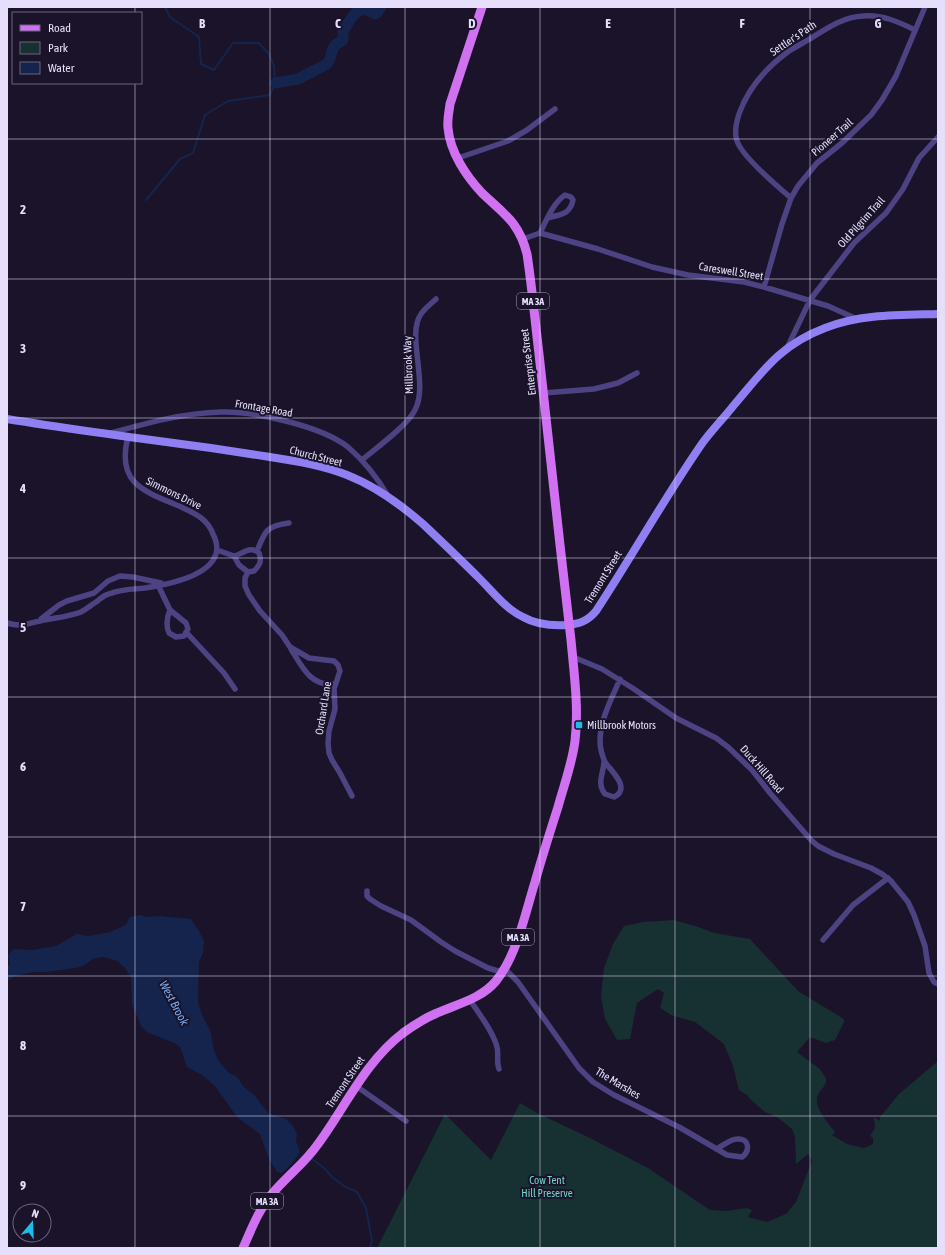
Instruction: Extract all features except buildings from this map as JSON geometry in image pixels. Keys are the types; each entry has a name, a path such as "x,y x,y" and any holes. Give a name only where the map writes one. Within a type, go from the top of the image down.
{"main road":[{"name":"Enterprise Street","path":"482,7 450,104 448,130 453,147 469,177 510,219 523,239 529,267 569,624"},
{"path":"858,319 880,316 938,314"},
{"name":"Tremont Street","path":"242,1248 266,1202 316,1147 356,1086 386,1047 422,1020 476,997 490,987 505,969 515,947 572,758 575,739 576,706 569,624 582,622 590,618 596,611 663,503 702,445 773,359 787,348 824,328 838,323 858,319"},
{"name":"Church Street","path":"7,419 239,452 313,465 347,475 390,499 423,524 517,614 542,624 569,624"}],"street":[{"name":"Pioneer Trail","path":"764,287 791,198 798,186 813,167 853,134 871,115 882,100 896,76 924,7"},
{"name":"Settler's Path","path":"791,198 746,156 737,142 735,129 739,114 748,94 757,80 772,64 790,50 829,27 852,17 880,17 895,21 915,30"},
{"path":"458,158 508,141 527,130 555,109"},
{"name":"Old Pilgrim Trail","path":"787,348 810,300 854,243 886,213 920,158 938,137"},
{"path":"523,239 540,233 548,218 560,199 565,196 571,197 573,200 572,207 568,212 548,218"},
{"name":"Careswell Street","path":"540,233 658,268 688,275 744,282 764,287 828,306 858,319"},
{"name":"Millbrook Way","path":"362,460 411,417 416,410 420,395 416,335 417,323 420,315 436,299"},
{"path":"544,393 594,389 618,383 637,373"},
{"name":"Frontage Road","path":"106,434 173,417 221,412 236,412 272,418 309,428 347,446 362,460 379,480 390,499"},
{"name":"Simmons Drive","path":"128,437 124,453 128,473 131,479 145,491 200,516 210,527 215,538 217,550"},
{"path":"257,551 267,530 289,523"},
{"path":"7,623 19,625 74,614 87,609 107,594 166,584 202,571 214,558 217,550 234,556 239,565 248,572 254,571 260,565 261,557 257,551 247,550 234,556"},
{"name":"Orchard Lane","path":"248,572 245,578 245,586 249,595 260,611 282,635 290,647 309,658 334,661 338,665 340,671 334,688 335,709 329,730 328,744 329,753 334,765 352,796"},
{"path":"37,621 59,605 94,593 108,581 120,576 133,577 166,584"},
{"path":"158,585 170,610 188,626 184,636 176,637 169,633 167,624 170,610"},
{"path":"186,632 224,673 235,689"},
{"path":"290,647 310,677 322,684 335,684"},
{"name":"Duck Hill Road","path":"573,657 598,667 620,679 676,718 716,738 728,747 752,770 801,830 818,846 844,859 871,868 888,878 910,906 925,946 929,974 934,982 938,984"},
{"path":"604,761 600,787 604,794 614,797 618,794 621,787 614,772 604,761 601,750 601,731 620,679"},
{"path":"823,940 853,905 888,878"},
{"path":"367,891 367,896 375,903 411,920 441,942 455,950 488,968 498,971 505,969"},
{"name":"The Marshes","path":"505,969 518,982 572,1059 593,1082 614,1095 679,1127 716,1149 727,1155 742,1157 746,1153 748,1146 742,1139 737,1139 716,1149"},
{"path":"470,1000 494,1039 497,1048 499,1069"},
{"path":"356,1086 406,1121"}],"green space":[{"name":"Cow Tent Hill Preserve","path":"674,920 714,933 750,939 798,991 844,1019 835,1040 826,1043 810,1037 797,1052 820,1069 825,1076 826,1083 819,1093 817,1103 821,1114 835,1132 832,1135 847,1144 864,1148 873,1144 873,1138 870,1136 875,1128 874,1117 880,1121 880,1117 899,1094 938,1061 938,1248 377,1248 445,1114 491,1160 520,1103 539,1114 648,1168 710,1210 726,1211 747,1208 752,1210 748,1217 767,1222 786,1214 796,1202 812,1161 808,1154 796,1164 795,1137 792,1129 777,1117 765,1112 748,1096 739,1090 733,1066 724,1044 695,1022 671,1015 660,1008 664,993 658,989 637,1003 630,1039 617,1040 605,1019 601,997 604,968 613,944 624,926 643,922"}],"water":[{"name":"West Brook","path":"141,915 146,917 160,916 191,919 199,931 204,941 203,953 199,962 198,1002 202,1015 211,1032 213,1047 218,1060 228,1072 237,1077 243,1086 255,1096 268,1113 286,1119 293,1126 297,1134 296,1140 300,1153 281,1173 277,1172 268,1157 260,1134 238,1118 214,1085 202,1075 187,1067 180,1047 147,1032 141,1026 132,1004 131,978 125,968 117,961 103,957 93,959 83,966 76,968 47,972 34,972 14,976 7,980 7,966 10,964 8,956 12,950 33,950 56,946 77,934 88,936 110,932 126,925 130,917"}],"waterway":[{"path":"146,200 180,159 193,153 205,115 228,101 270,95 275,83 274,66 269,54 259,43 233,43 214,70 201,64 199,37 170,17 165,7"},
{"path":"275,83 298,79 327,64 335,45 343,40 343,31 355,14 362,10 375,14 381,7"},
{"path":"312,1159 344,1186 357,1192 366,1208 372,1241 370,1248"}],"place":[{"name":"Millbrook Motors","path":"579,725"}]}
